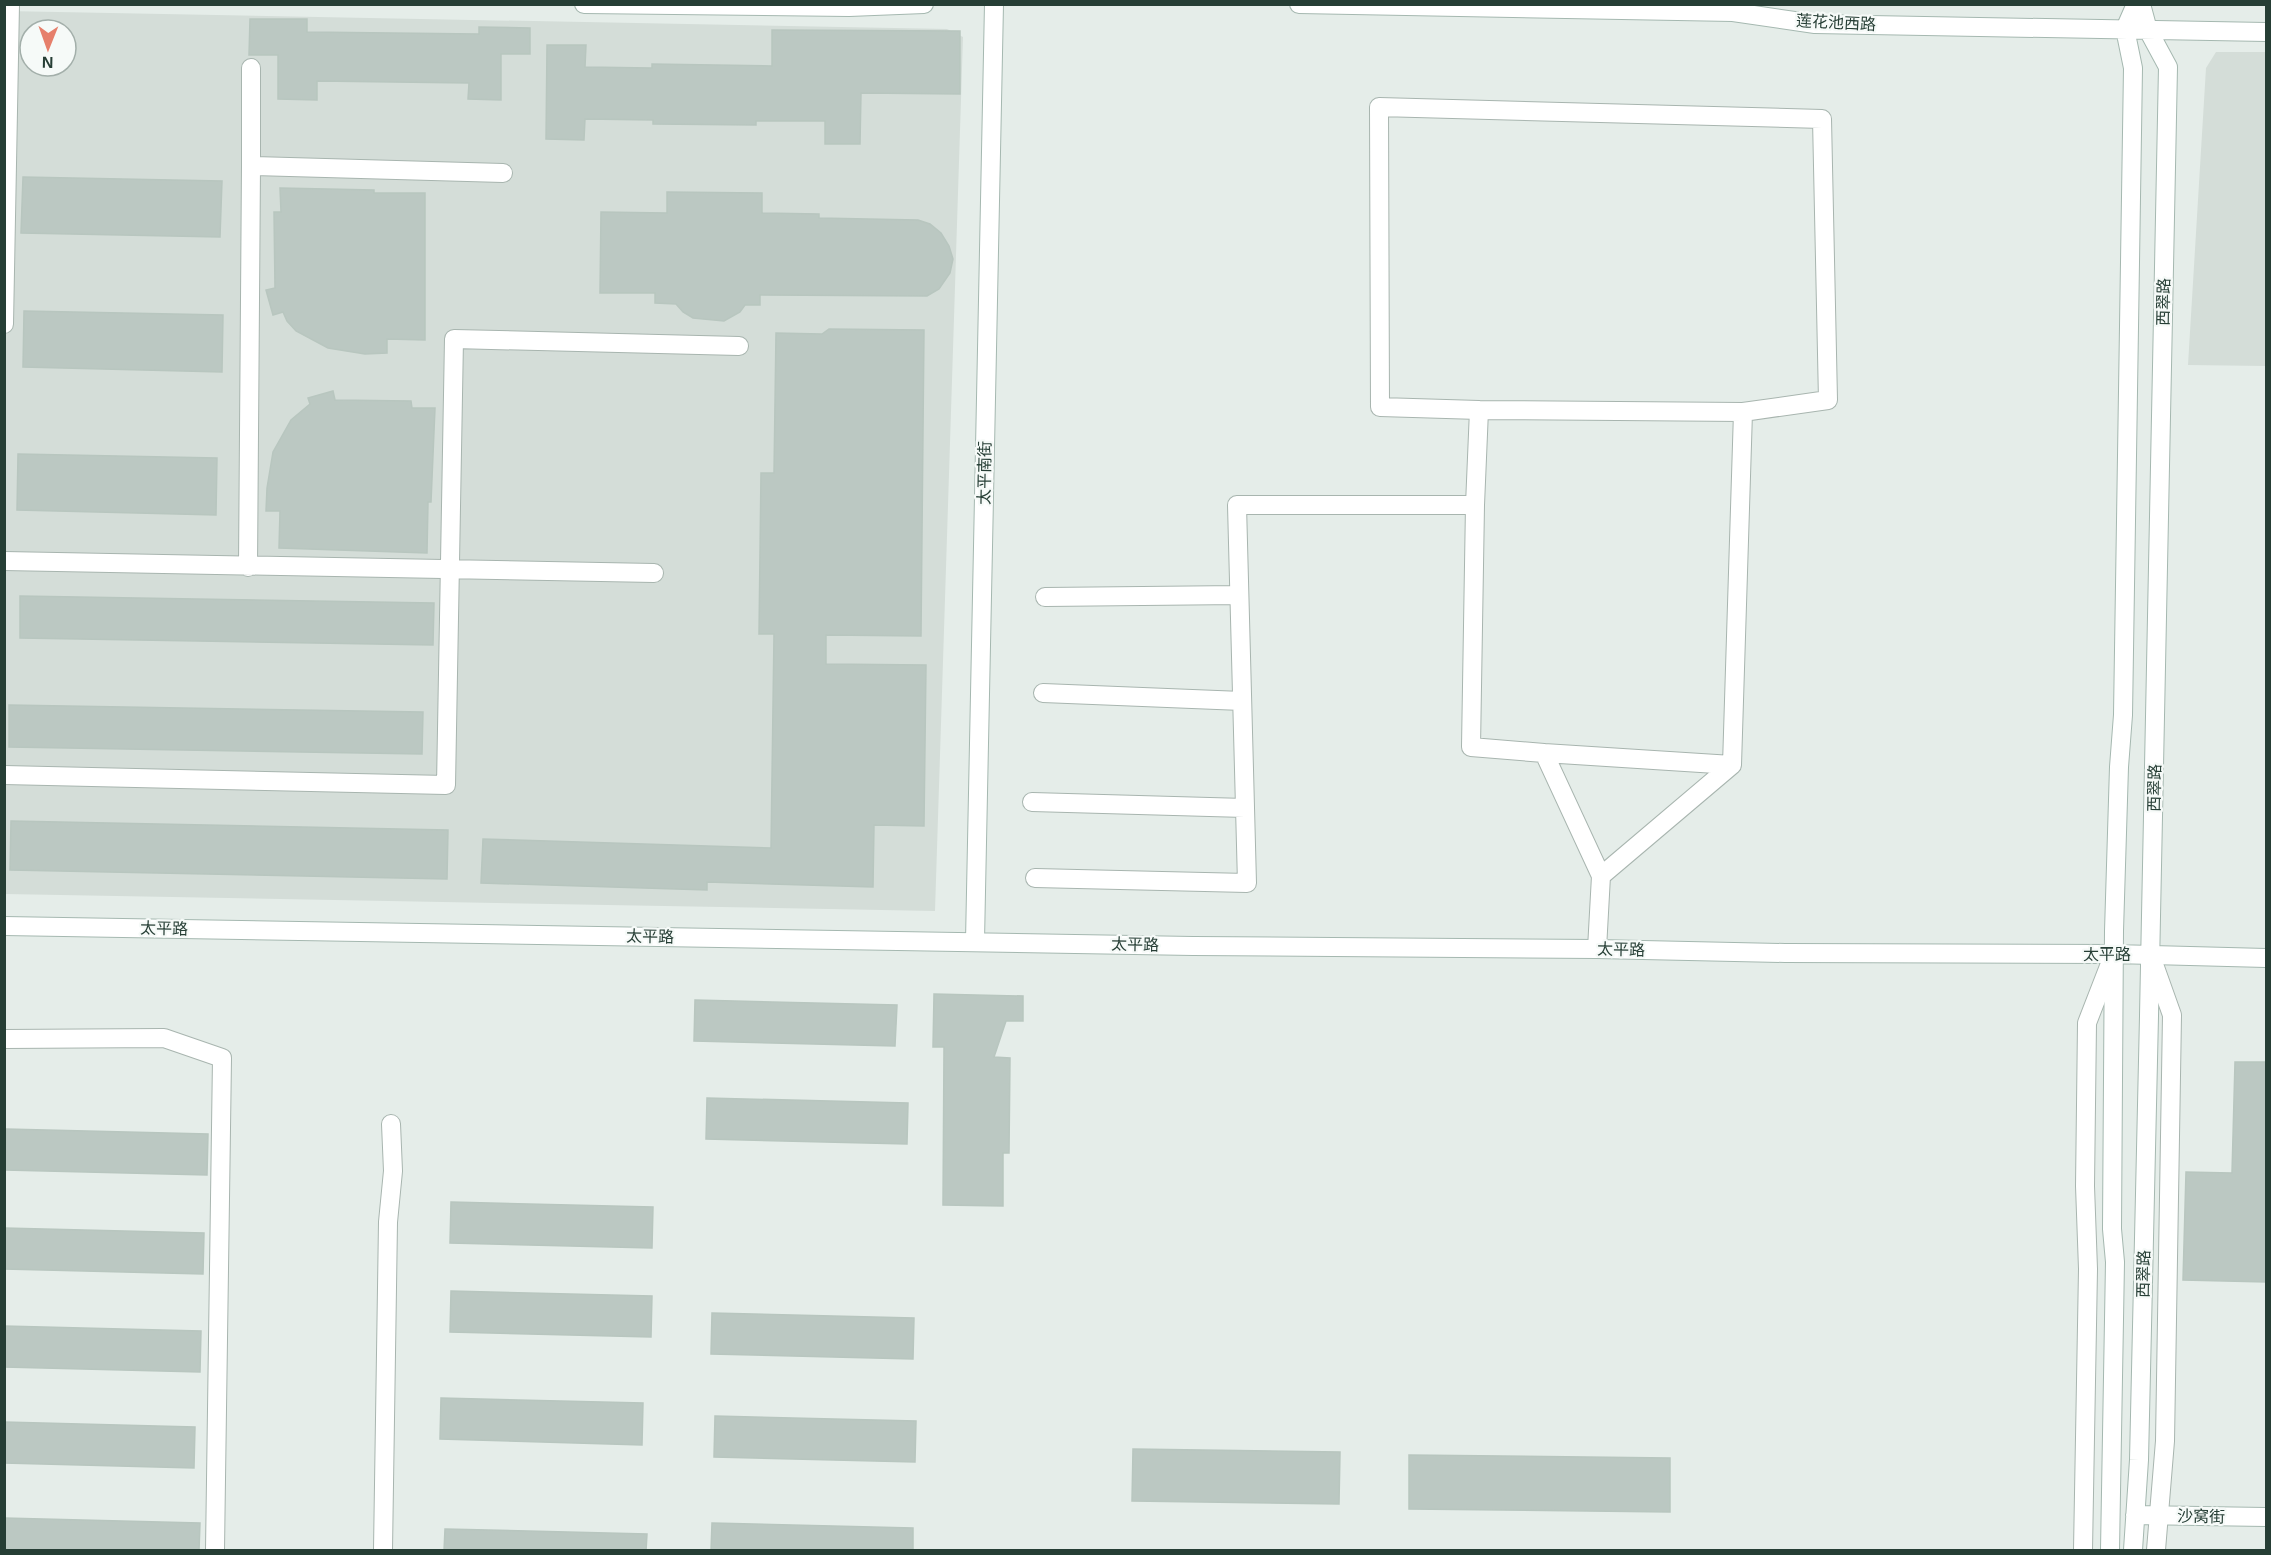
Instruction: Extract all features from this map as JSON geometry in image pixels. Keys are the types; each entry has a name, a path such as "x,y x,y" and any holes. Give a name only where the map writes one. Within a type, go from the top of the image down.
{"street":[{"path":"4,324 7,34 10,4"},
{"path":"584,4 838,7 924,4"},
{"name":"太平南街","path":"975,941 994,4"},
{"name":"莲花池西路","path":"1299,4 1733,12 1815,24 2266,32"},
{"path":"2125,29 2136,4"},
{"name":"西翠路","path":"2133,1551 2139,1460 2151,955 2168,67 2148,30 2141,4"},
{"name":"西翠路","path":"2110,1551 2115,1262 2112,1229 2114,954 2119,767 2123,715 2133,68 2125,29"},
{"path":"248,567 251,68"},
{"path":"1379,107 1822,119 1828,400 1743,412 1380,407 1379,107"},
{"path":"251,166 503,173"},
{"path":"4,775 446,785 454,339 739,346"},
{"path":"1479,410 1474,505 1471,747 1732,765"},
{"path":"1601,876 1732,765 1743,412"},
{"path":"1035,878 1247,883 1237,505 1474,505"},
{"path":"4,561 654,573"},
{"path":"1045,597 1239,595"},
{"path":"1043,693 1242,701"},
{"path":"1544,753 1601,876 1597,949"},
{"path":"1032,802 1245,808"},
{"name":"太平路","path":"4,926 1193,946 1785,953 2114,954 2266,958"},
{"path":"2083,1551 2088,1269 2085,1186 2087,1023 2114,954"},
{"path":"2151,955 2172,1015 2165,1441 2156,1551"},
{"path":"4,1039 164,1038 222,1058 215,1551"},
{"path":"383,1551 388,1222 393,1171 391,1124"},
{"name":"沙窝街","path":"2135,1515 2266,1517"}],"shaded area":[{"path":"5,11 947,29 963,37 935,911 5,894"},
{"path":"2216,52 2266,52 2266,366 2188,365 2206,68"}],"building":[{"path":"250,19 307,19 307,32 479,34 479,27 530,28 530,54 501,54 501,100 468,99 469,83 317,81 317,100 278,99 278,55 249,55"},
{"path":"772,30 960,31 960,94 861,93 860,144 825,144 825,121 756,121 756,125 653,124 653,120 585,119 584,140 546,139 547,45 586,45 585,67 652,68 652,64 772,66"},
{"path":"23,177 222,181 220,237 21,233"},
{"path":"280,188 425,193 425,340 387,339 387,353 365,354 328,348 296,331 283,312 273,315 266,290 275,288 274,212 281,212"},
{"path":"667,192 762,193 762,213 819,214 819,218 918,220 930,224 941,233 949,246 953,259 950,273 939,289 927,296 760,295 760,305 745,305 740,312 724,321 693,318 676,304 655,303 655,293 600,293 601,212 667,213"},
{"path":"24,311 223,315 222,372 23,367"},
{"path":"829,329 924,330 921,636 826,635 826,664 926,665 924,826 874,825 873,887 707,882 707,890 481,883 483,839 771,848 774,634 759,634 761,473 774,473 776,333 822,334"},
{"path":"333,391 335,400 411,401 412,408 435,408 431,502 428,502 427,553 279,548 280,511 266,511 273,452 291,420 310,404 308,398"},
{"path":"18,454 217,458 216,515 17,510"},
{"path":"20,596 434,603 433,645 20,638"},
{"path":"9,705 423,712 422,754 9,747"},
{"path":"11,821 448,830 447,879 10,870"},
{"path":"934,994 1023,996 1023,1021 1006,1021 994,1057 1010,1058 1009,1153 1003,1153 1003,1206 943,1205 944,1047 933,1047"},
{"path":"695,1000 897,1005 895,1046 694,1041"},
{"path":"2235,1062 2266,1062 2266,1282 2183,1280 2186,1172 2232,1173"},
{"path":"707,1098 908,1103 907,1144 706,1139"},
{"path":"6,1129 208,1134 207,1175 5,1170"},
{"path":"451,1202 653,1207 652,1248 450,1243"},
{"path":"4,1228 204,1233 203,1274 4,1269"},
{"path":"451,1291 652,1296 651,1337 450,1332"},
{"path":"712,1313 914,1318 913,1359 711,1354"},
{"path":"4,1326 201,1331 200,1372 4,1367"},
{"path":"441,1398 643,1403 642,1445 440,1439"},
{"path":"715,1416 916,1421 915,1462 714,1457"},
{"path":"4,1422 195,1427 194,1468 4,1463"},
{"path":"1133,1449 1340,1452 1339,1504 1132,1501"},
{"path":"1409,1455 1670,1458 1670,1512 1409,1509"},
{"path":"4,1518 200,1523 199,1551 4,1551"},
{"path":"712,1523 913,1528 913,1551 711,1551"},
{"path":"445,1529 647,1534 646,1551 444,1551"}]}
